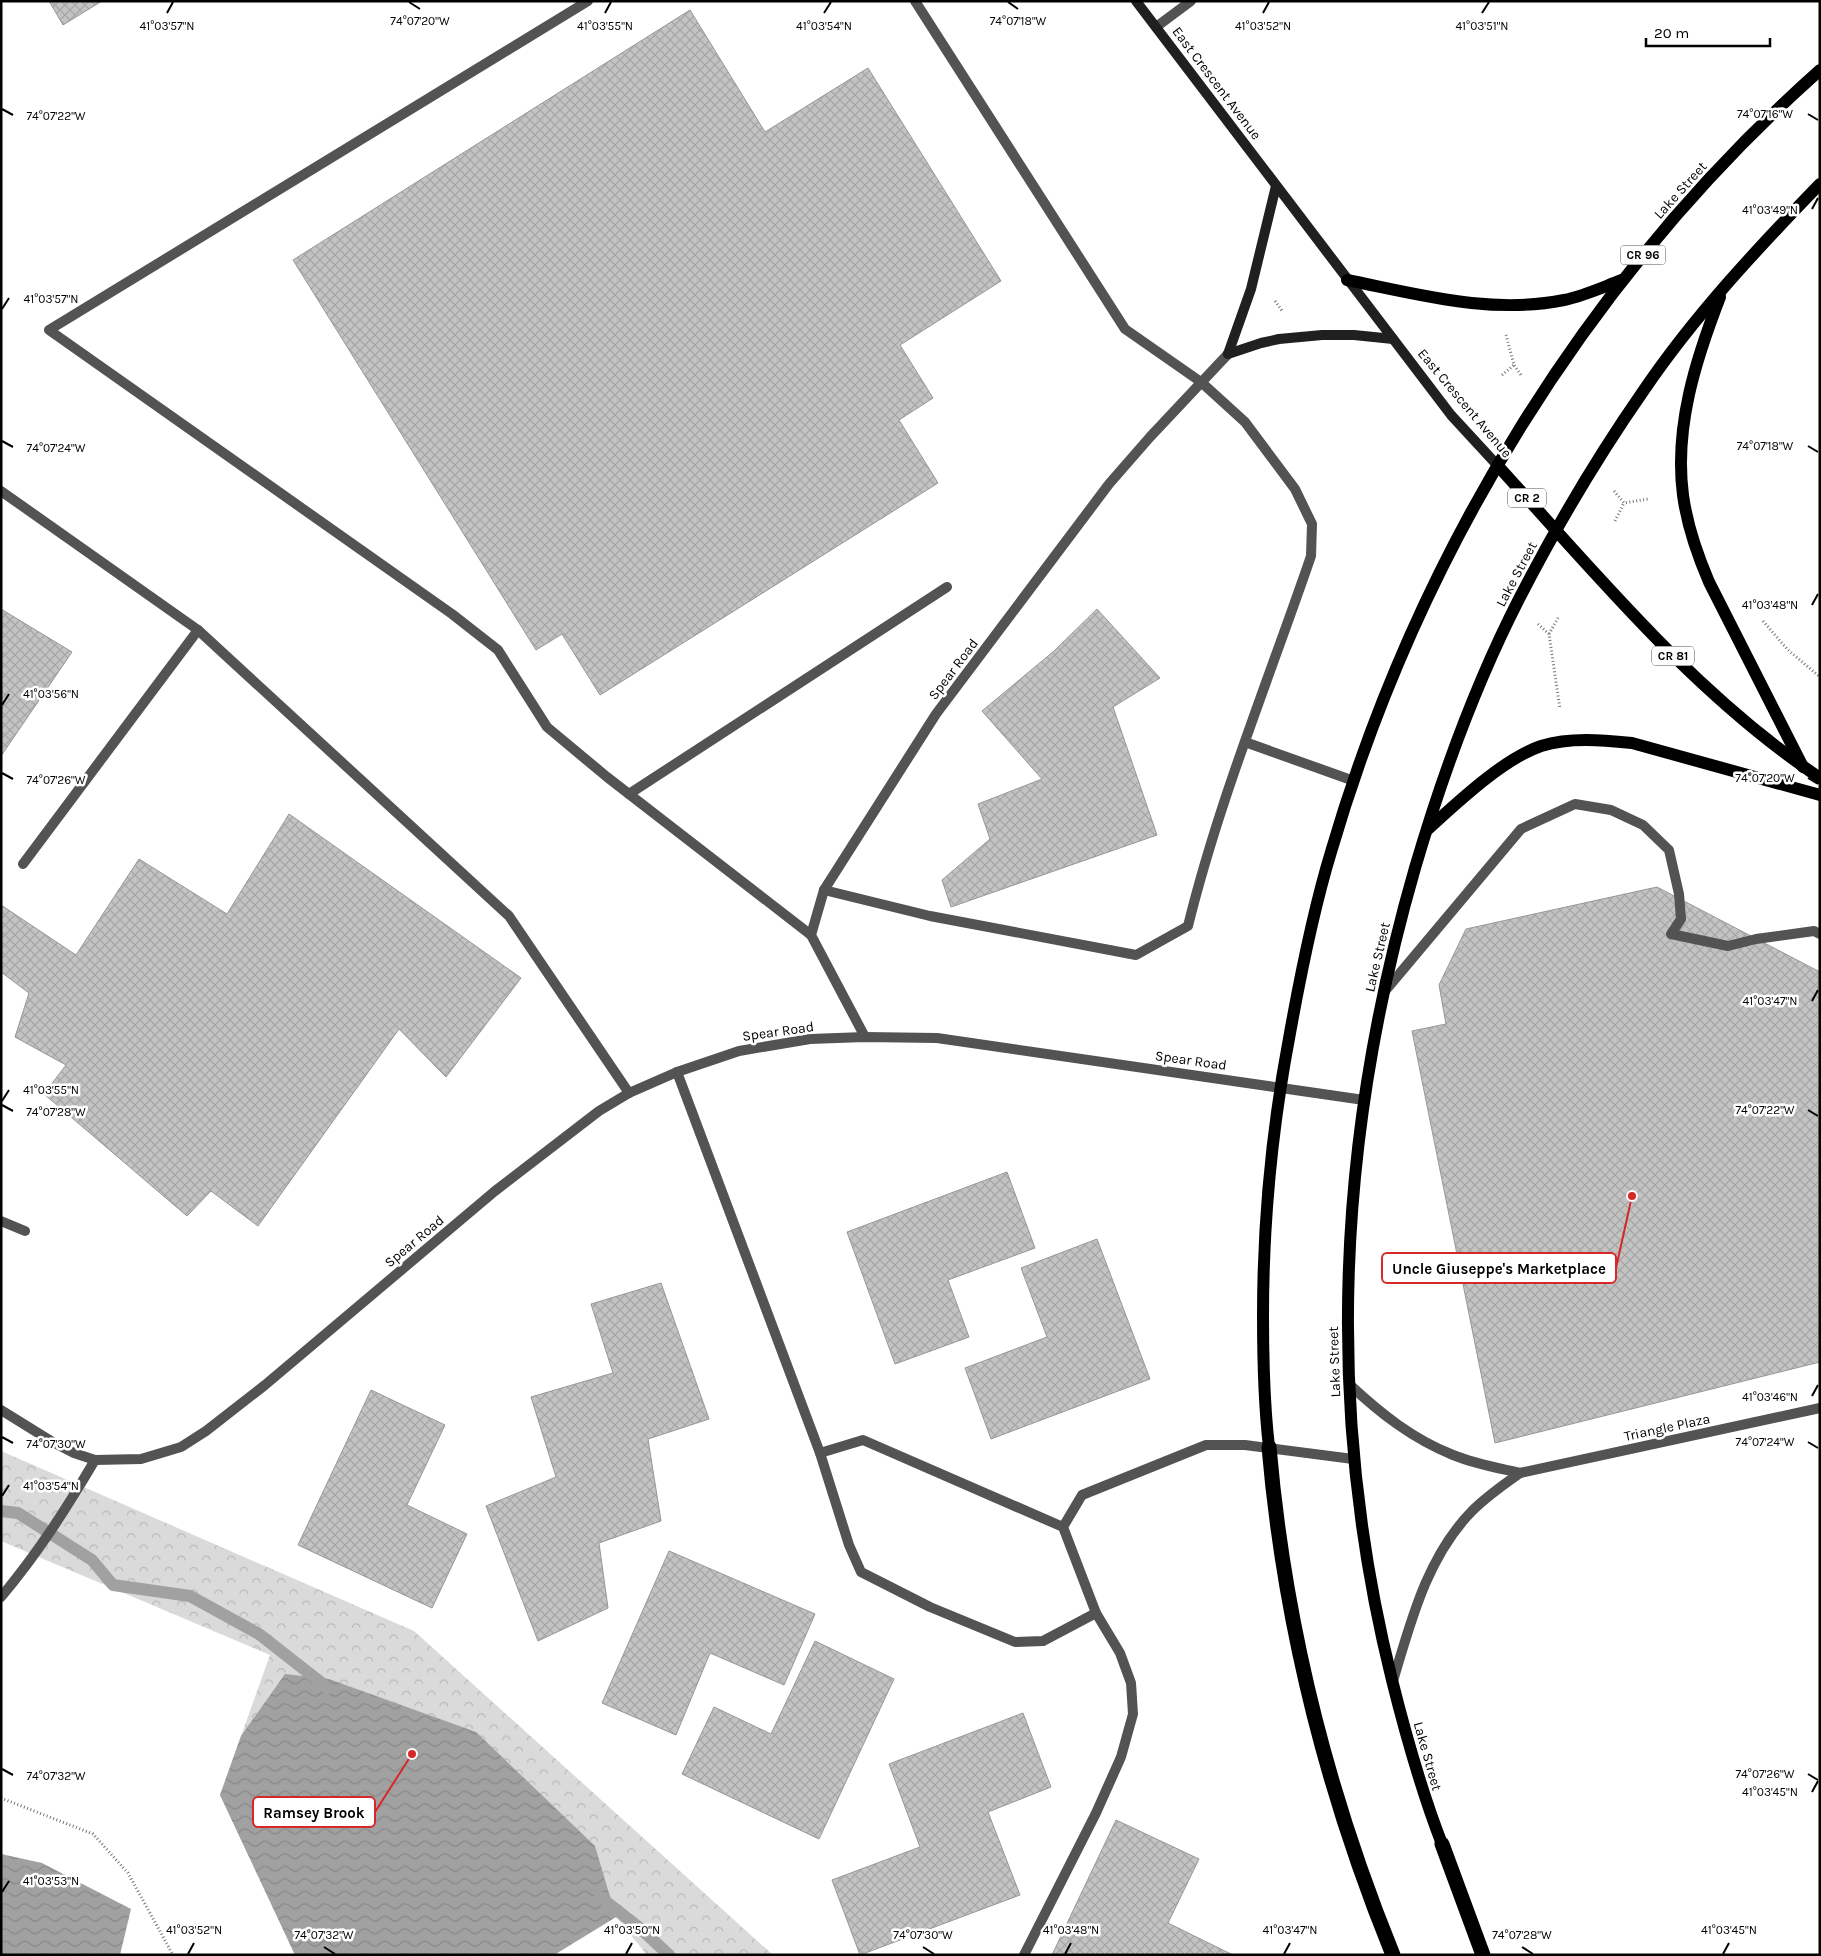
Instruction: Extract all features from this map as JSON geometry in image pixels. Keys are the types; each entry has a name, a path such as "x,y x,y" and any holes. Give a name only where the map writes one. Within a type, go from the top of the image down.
{"highway":[{"path":"1269,1448 1275,1512 1284,1575 1314,1713 1336,1795 1393,1955"},
{"path":"1442,1844 1483,1955"}],"main road":[{"name":"Lake Street","path":"1269,1448 1264,1388 1264,1251 1269,1176 1280,1087 1312,921 1331,852 1354,781 1399,660 1432,589 1498,466 1549,382 1622,280 1736,150 1820,70"},
{"name":"Lake Street","path":"1442,1844 1426,1803 1412,1758 1376,1615 1362,1531 1353,1459 1347,1311 1349,1243 1364,1100 1385,991 1405,906 1426,831 1456,743 1485,673 1518,602 1556,530 1646,386 1724,285 1820,184"},
{"path":"1347,280 1471,304 1531,305 1565,300 1622,280"},
{"path":"1724,285 1702,343 1690,384 1684,420 1682,449 1683,494 1696,550 1709,582 1803,767"},
{"name":"East Crescent Avenue","path":"1498,466 1641,623 1682,665 1761,735 1820,778"},
{"path":"1426,831 1462,798 1518,758 1541,746 1565,741 1600,739 1632,743 1820,794"}],"street":[{"path":"588,1 49,330 444,608 498,650 547,728 811,935 865,1037"},
{"path":"824,890 930,916 1136,955 1188,926 1198,886 1245,742 1311,556 1312,524 1294,489 1245,422 1201,382 1125,329 915,1"},
{"name":"East Crescent Avenue","path":"1136,1 1347,280 1452,415 1498,466"},
{"path":"1156,27 1191,1"},
{"path":"1228,354 1251,289 1276,186"},
{"path":"1228,354 1280,339 1322,335 1354,335 1393,339"},
{"name":"Spear Road","path":"811,935 824,890 942,706 1109,484 1228,354"},
{"path":"1,491 198,630 509,916 629,1093"},
{"path":"629,794 947,587"},
{"path":"23,864 198,630"},
{"path":"1245,742 1354,781"},
{"path":"1385,991 1521,829 1575,804 1611,810 1643,825 1669,850 1679,894 1680,919 1671,934 1728,946 1765,938 1814,931 1820,934"},
{"name":"Spear Road","path":"1,1410 51,1441 74,1453 95,1460 141,1460 181,1447 206,1431 265,1385 495,1191 599,1111 629,1093 676,1072 739,1051 810,1039 865,1037 937,1038 1364,1100"},
{"path":"676,1072 820,1454 849,1545 861,1572 930,1607 1015,1642 1043,1641 1096,1613"},
{"path":"1,1221 25,1231"},
{"name":"Triangle Plaza","path":"1349,1384 1377,1410 1426,1443 1455,1456 1520,1473"},
{"name":"Triangle Plaza","path":"1393,1682 1422,1589 1436,1562 1453,1535 1471,1512 1491,1494 1520,1473 1820,1408"},
{"path":"820,1454 863,1440 1063,1527 1096,1613 1120,1653 1132,1683 1133,1714 1121,1757 1096,1813 1024,1955"},
{"path":"1063,1527 1082,1495 1206,1445 1245,1445 1353,1459"},
{"path":"1,1597 21,1573 62,1516 95,1460"}],"path":[{"path":"1270,294 1285,314"},
{"path":"1506,335 1514,365 1521,375"},
{"path":"1502,375 1514,365"},
{"path":"1614,492 1624,503"},
{"path":"1624,503 1648,499"},
{"path":"1615,521 1624,503"},
{"path":"1558,618 1549,634 1560,709"},
{"path":"1761,619 1787,649 1820,677"},
{"path":"1538,624 1549,634"},
{"path":"1,1798 93,1834 128,1872 173,1955"}],"green space":[{"path":"1,1451 414,1631 773,1955 647,1955 616,1917 554,1955 295,1955 220,1795 270,1655 1,1541"}],"water":[{"path":"285,1674 329,1679 476,1732 595,1846 616,1917 554,1955 295,1955 220,1795 241,1736"},
{"path":"1,1854 42,1863 131,1909 120,1955 1,1955"}],"building":[{"path":"49,1 102,1 63,25"},
{"path":"690,10 765,132 868,68 1001,281 900,345 933,398 899,420 938,483 600,695 562,634 536,650 293,260"},
{"path":"1,609 72,652 1,756"},
{"path":"1097,609 1160,678 1113,707 1157,835 951,907 942,880 990,839 978,804 1042,779 982,711 1054,651"},
{"path":"289,814 521,978 446,1077 399,1029 258,1226 211,1191 187,1216 44,1094 66,1065 15,1037 29,993 1,972 1,905 76,955 139,859 227,914"},
{"path":"1657,887 1820,972 1820,1362 1495,1443 1412,1031 1446,1024 1439,985 1466,929"},
{"path":"1007,1172 1035,1248 948,1280 969,1337 895,1364 847,1232"},
{"path":"1097,1239 1150,1379 991,1439 965,1368 1047,1337 1021,1268"},
{"path":"661,1283 709,1419 648,1439 661,1521 599,1543 608,1608 538,1641 486,1506 556,1477 531,1397 613,1373 591,1304"},
{"path":"371,1390 445,1425 407,1505 467,1534 432,1608 298,1545"},
{"path":"669,1551 815,1614 784,1685 710,1653 676,1735 602,1703"},
{"path":"815,1641 894,1679 819,1839 682,1774 714,1707 771,1734"},
{"path":"1023,1713 1051,1787 988,1812 1020,1895 860,1955 832,1880 920,1847 889,1764"},
{"path":"1116,1820 1199,1859 1168,1923 1233,1955 1052,1955"}],"waterway":[{"path":"1,1511 18,1513 92,1560 113,1585 190,1596 259,1634 328,1688"},
{"path":"600,1897 641,1929 669,1955"}],"place":[{"name":"Uncle Giuseppe's Marketplace","path":"1632,1196"},
{"name":"Ramsey Brook","path":"412,1754"}]}
